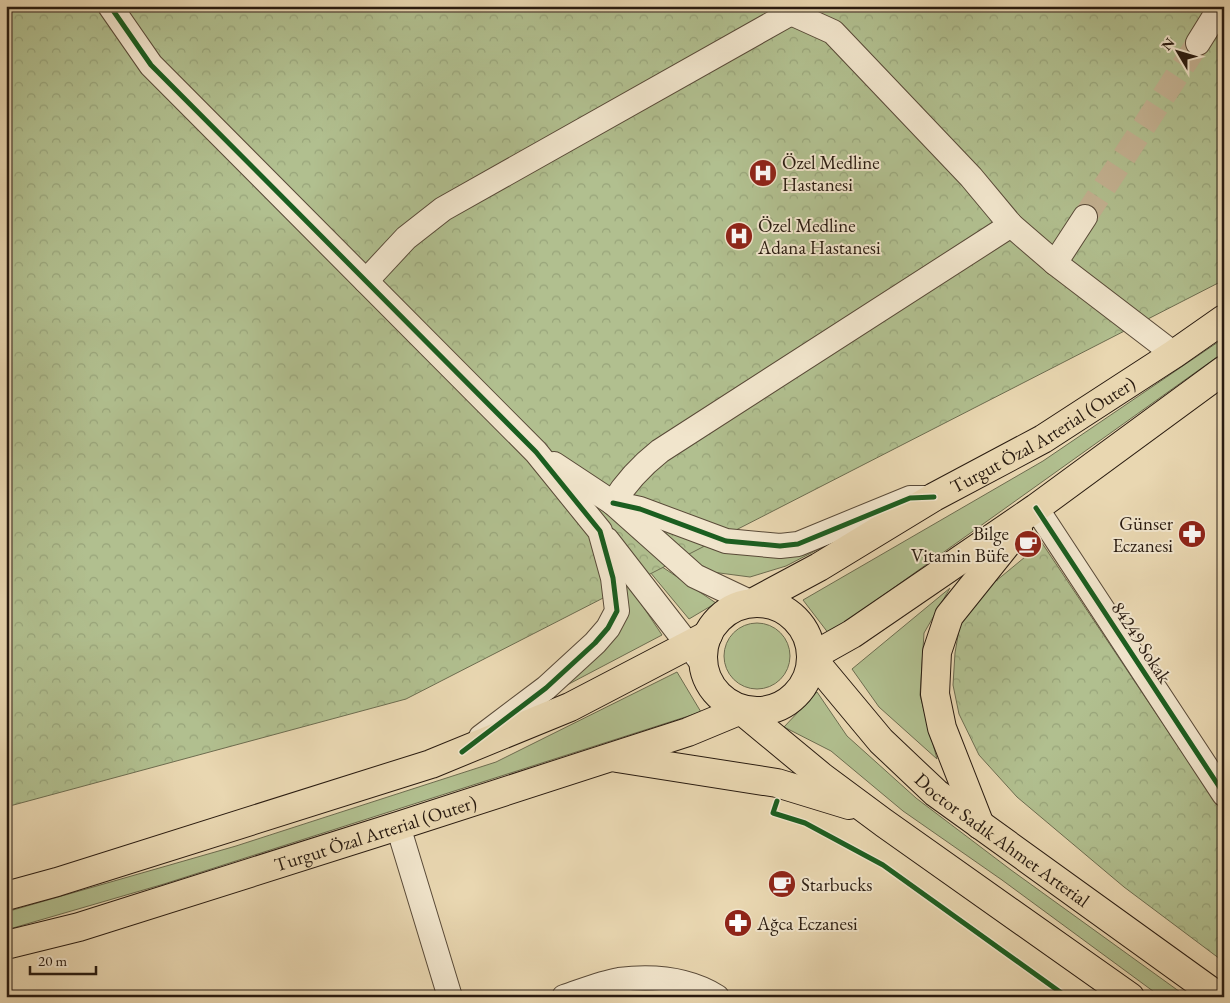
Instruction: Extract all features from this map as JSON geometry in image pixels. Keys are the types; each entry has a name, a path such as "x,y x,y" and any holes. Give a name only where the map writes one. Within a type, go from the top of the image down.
{"main road":[{"name":"Turgut Özal Arterial (Outer)","path":"752,603 819,567 934,498 1043,440 1224,319"},
{"path":"811,657 852,634 1036,508 1224,370"},
{"path":"980,824 942,728 935,694 937,652 949,616 1036,508"},
{"path":"6,896 258,820 431,764 570,707 700,648 713,625 725,613 742,604 760,602 779,607 794,617 806,632 811,650 810,669 803,686 791,700 775,709 758,712 741,710"},
{"path":"700,648 705,675 713,690 725,702 741,710 822,777 1120,994"},
{"name":"Doctor Sadık Ahmet Arterial","path":"811,657 882,741 936,793 1219,997"},
{"name":"Turgut Özal Arterial (Outer)","path":"6,945 79,927 398,826 688,732 741,710"},
{"path":"611,757 777,783 865,809"}],"street":[{"path":"110,6 151,65 536,452 600,531 700,648"},
{"path":"1198,43 1221,6"},
{"path":"366,281 406,238 443,209 789,10 833,32 971,177 1011,225 1055,263 1174,354"},
{"path":"1055,263 1085,216"},
{"path":"613,503 637,470 660,451 1011,225"},
{"path":"536,452 613,503 695,576 752,603"},
{"path":"613,503 640,509 726,540 780,546 798,544 910,498 934,498"},
{"name":"84249 Sokak","path":"1036,508 1224,794"},
{"path":"462,752 546,688 595,643 608,628 617,611 613,578 600,531"},
{"path":"398,826 450,997"},
{"path":"564,997 619,980 665,978 708,991 717,997"}],"green space":[{"path":"6,6 1224,6 1224,280 406,699 6,807"},
{"path":"1224,338 1224,352 829,634 803,600 1043,461"},
{"path":"675,534 842,537 786,566 750,577 712,572 689,558"},
{"path":"625,542 716,603 689,619"},
{"path":"1042,543 1224,815 1224,962 1124,887 1017,797 979,755 959,714 953,685 955,653 961,618 985,590"},
{"path":"622,575 662,635 548,695 604,647"},
{"path":"950,588 924,633 920,695 937,759 879,707 852,669"},
{"path":"757,623 769,626 780,633 787,644 790,656 787,668 780,679 769,686 757,689 745,686 734,679 727,668 724,656 727,644 734,633 745,626"},
{"path":"677,672 701,712 164,884 6,930 6,912 236,846 496,762"},
{"path":"817,692 847,736 916,798 1011,870 1187,997 1161,997 1002,880 903,811 831,751 784,727"}],"tunnel":[{"path":"1085,217 1198,43"}],"cycle path":[{"path":"110,6 151,65 536,452 600,531 613,578 617,611 608,628 595,643 546,688 462,752"},
{"path":"613,503 640,509 726,541 780,546 798,544 910,498 934,497"},
{"path":"1036,508 1224,794"},
{"path":"777,801 773,813 805,823 883,865 1067,997"}],"place":[{"name":"Özel Medline Hastanesi","path":"763,173"},
{"name":"Özel Medline Adana Hastanesi","path":"739,236"},
{"name":"Günser Eczanesi","path":"1192,534"},
{"name":"Bilge Vitamin Büfe","path":"1028,544"},
{"name":"Starbucks","path":"782,884"},
{"name":"Ağca Eczanesi","path":"738,923"}]}
